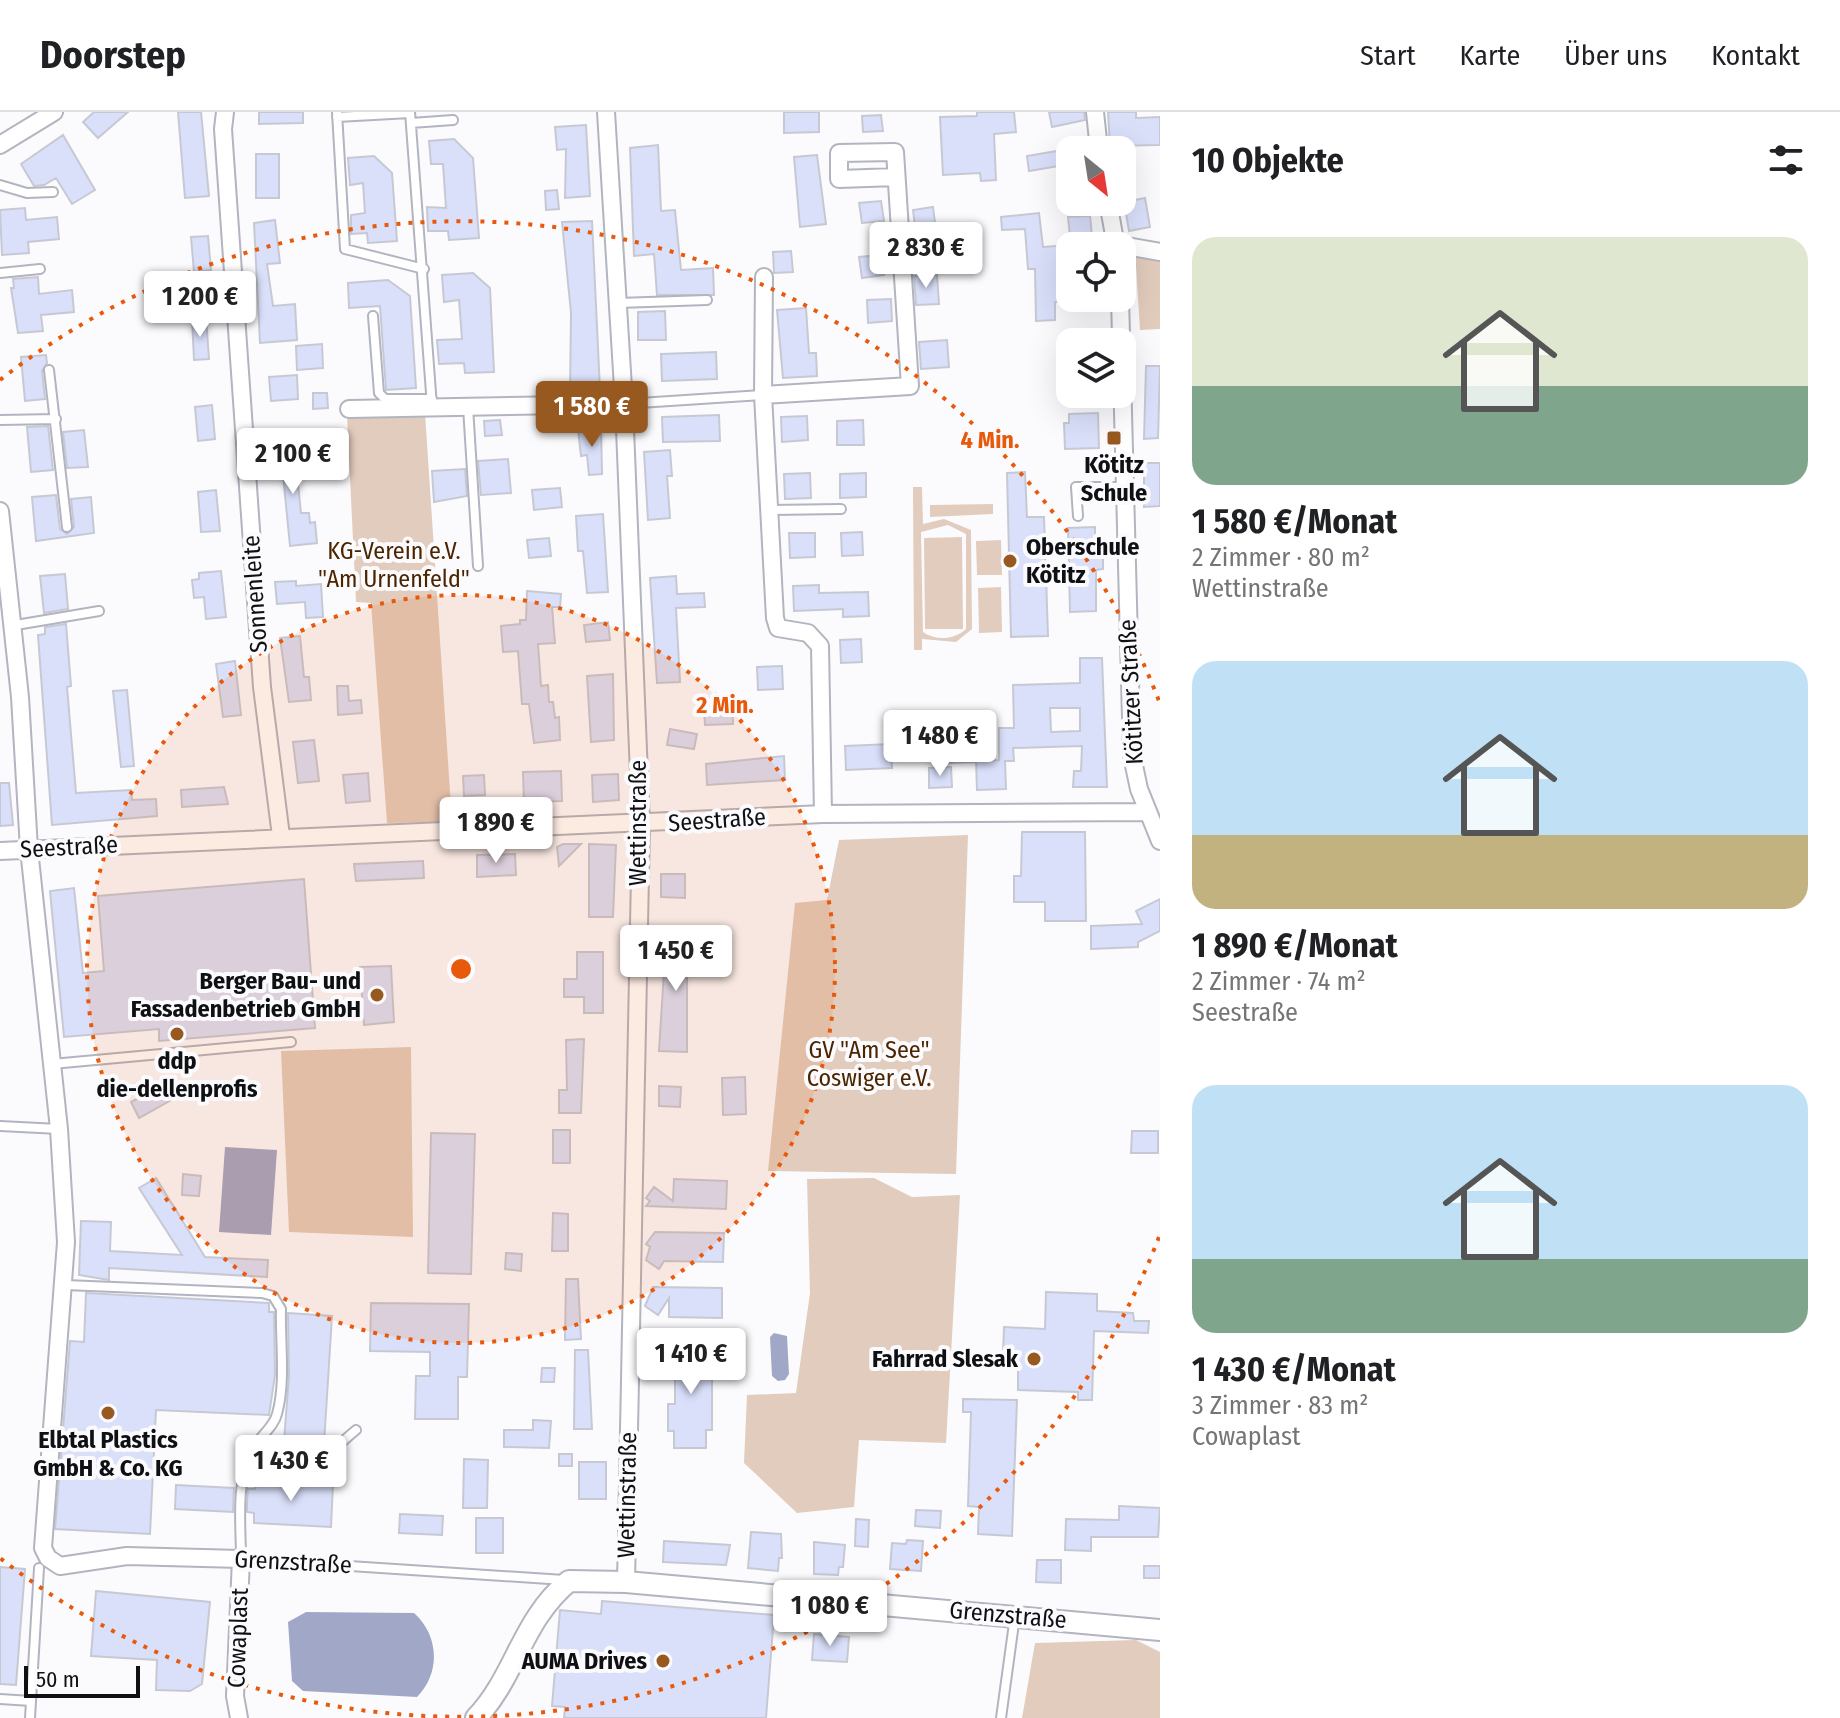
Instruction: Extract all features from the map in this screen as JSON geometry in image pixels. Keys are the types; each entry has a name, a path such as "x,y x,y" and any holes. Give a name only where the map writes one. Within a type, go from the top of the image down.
{"street":[{"path":"0,145 54,112"},
{"name":"Sonnenleite","path":"225,112 224,145 262,687 281,836"},
{"name":"Wettinstraße","path":"606,112 624,404 641,824 626,1582"},
{"path":"1095,112 1098,136"},
{"path":"763,395 910,386 896,177"},
{"path":"1136,248 1160,252"},
{"path":"764,277 763,395 778,628 808,633 816,637 820,646 823,814"},
{"name":"Kötitzer Straße","path":"1120,312 1132,756 1146,812 1160,841"},
{"path":"349,409 432,402 468,406 624,404"},
{"path":"0,511 20,697 29,849 59,1129 66,1242 65,1285"},
{"name":"Seestraße","path":"0,851 823,814 1146,812"},
{"name":"Grenzstraße","path":"65,1285 43,1532 48,1558 60,1566 127,1556 241,1559"},
{"name":"Cowaplast","path":"239,1718 235,1696 241,1559"},
{"path":"476,1718 489,1704 540,1608 569,1581"},
{"name":"Grenzstraße","path":"569,1581 626,1582 1160,1630"}],"lane":[{"path":"424,269 345,249 337,114 453,120"},
{"path":"373,316 379,393 385,399 432,402 410,116"},
{"path":"0,185 27,193 53,192"},
{"path":"0,273 40,269"},
{"path":"618,303 707,300"},
{"path":"49,370 67,527"},
{"path":"624,404 763,395"},
{"path":"468,406 478,566"},
{"path":"0,420 56,419"},
{"path":"1078,516 1076,487 1125,487"},
{"path":"771,510 841,509"},
{"path":"10,626 99,611"},
{"path":"51,1064 291,1042"},
{"path":"0,1126 59,1129"},
{"path":"65,1285 262,1293 273,1296 281,1309 277,1418 252,1450 245,1470 241,1488 241,1559"},
{"path":"245,1470 291,1477 311,1472 356,1430"},
{"name":"Grenzstraße","path":"241,1559 569,1581"},
{"path":"30,1718 39,1568"},
{"path":"1001,1718 1015,1616"},
{"path":"0,1699 31,1701"}],"green space":[{"path":"1136,250 1160,262 1160,329 1140,330"},
{"name":"KG-Verein e.V. \"Am Urnenfeld\"","path":"425,413 452,822 387,823 371,603 356,602 347,415"},
{"path":"913,487 922,487 923,524 944,519 971,530 972,629 956,642 922,639 922,650 914,650","holes":["948,525 966,534 966,629 951,637 934,637 923,632 921,532"]},
{"path":"993,504 993,514 930,517 930,505"},
{"path":"962,537 963,629 925,629 924,538"},
{"path":"1001,540 1002,575 977,575 976,541"},
{"path":"1001,587 1002,632 979,633 978,588"},
{"name":"GV \"Am See\" Coswiger e.V.","path":"968,835 956,1174 768,1171 795,903 827,900 839,840"},
{"path":"411,1047 413,1237 289,1232 281,1051"},
{"path":"874,1178 912,1197 960,1195 946,1443 859,1440 854,1507 797,1513 744,1463 747,1395 796,1393 810,1293 807,1179"},
{"path":"1136,1640 1160,1652 1160,1718 1022,1718 1035,1643"}],"water":[{"path":"225,1147 277,1150 271,1235 219,1232"},
{"path":"774,1333 787,1336 789,1374 785,1380 778,1381 772,1376 770,1337"},
{"path":"306,1612 414,1613 428,1632 434,1654 425,1687 417,1697 303,1691 292,1681 288,1622"}],"building":[{"path":"94,112 128,112 98,138 83,122"},
{"path":"178,112 201,112 209,196 185,198"},
{"path":"259,112 303,112 303,123 259,124"},
{"path":"784,112 819,112 819,132 784,133"},
{"path":"977,112 1014,112 1016,132 994,134 996,180 981,181 980,173 943,175 940,117 977,116"},
{"path":"1049,112 1084,112 1085,120 1052,127"},
{"path":"1108,112 1136,112 1136,118 1160,117 1160,145 1136,145 1136,136 1109,136"},
{"path":"881,115 883,131 863,132 862,116"},
{"path":"586,125 590,196 565,198 566,149 557,150 555,127"},
{"path":"63,135 95,190 72,204 56,178 44,185 34,186 21,164"},
{"path":"454,139 473,158 479,238 449,240 448,231 428,231 427,207 446,208 443,164 431,164 429,141"},
{"path":"658,145 661,211 675,210 681,270 713,268 714,295 657,295 654,254 634,256 630,148"},
{"path":"1056,151 1056,166 1029,171 1027,156"},
{"path":"256,154 279,154 279,198 256,198"},
{"path":"817,155 826,224 800,227 794,157"},
{"path":"374,156 392,173 397,241 368,243 367,233 351,234 351,215 365,213 363,183 350,185 348,158"},
{"path":"557,190 559,209 546,210 545,191"},
{"path":"1145,198 1150,227 1129,231 1126,216 1136,216 1136,200"},
{"path":"881,201 884,221 862,223 859,203"},
{"path":"933,207 936,231 916,234 913,210"},
{"path":"25,208 26,220 57,217 59,239 28,242 29,253 2,255 0,210"},
{"path":"1039,213 1043,247 1056,246 1055,320 1036,321 1035,269 1028,269 1025,229 1002,230 1001,217"},
{"path":"1090,216 1092,232 1070,232 1068,217"},
{"path":"275,220 280,263 267,264 273,306 295,304 297,340 260,343 254,223"},
{"path":"592,221 600,390 570,392 571,313 562,222"},
{"path":"208,236 211,270 194,272 191,237"},
{"path":"791,251 793,272 774,273 773,252"},
{"path":"881,255 884,275 862,278 859,257"},
{"path":"473,273 490,288 494,372 465,373 464,363 439,364 437,340 462,339 459,300 444,302 442,275"},
{"path":"937,275 939,304 916,305 914,276"},
{"path":"38,277 39,294 72,290 74,312 41,315 43,331 18,333 11,288 14,288 13,279"},
{"path":"388,280 410,296 416,388 386,390 380,306 349,308 348,283"},
{"path":"891,299 892,321 868,323 867,300"},
{"path":"806,308 809,353 816,353 817,376 783,378 777,310"},
{"path":"665,311 666,340 638,340 638,312"},
{"path":"206,317 209,359 194,360 192,318"},
{"path":"947,340 949,367 921,369 919,342"},
{"path":"322,344 323,368 297,370 296,346"},
{"path":"716,352 717,379 662,381 661,354"},
{"path":"46,355 47,363 42,371 45,399 25,401 21,357"},
{"path":"1146,366 1160,366 1158,438 1144,439"},
{"path":"297,375 298,399 271,401 269,377"},
{"path":"313,393 327,393 328,408 313,409"},
{"path":"212,405 215,439 198,441 195,407"},
{"path":"1098,413 1099,448 1065,449 1064,423 1069,423 1069,414"},
{"path":"719,415 720,441 663,442 662,417"},
{"path":"807,416 808,440 782,442 781,417"},
{"path":"500,420 502,435 485,436 484,421"},
{"path":"863,420 864,445 837,445 837,421"},
{"path":"48,426 53,470 31,472 27,427"},
{"path":"601,427 602,474 589,475 587,455 581,456 578,429"},
{"path":"84,430 88,467 67,468 63,432"},
{"path":"293,440 294,484 298,484 301,513 309,513 310,523 315,522 317,543 290,546 282,464 271,464 270,441"},
{"path":"670,450 672,476 667,476 670,518 648,520 644,452"},
{"path":"508,459 511,493 481,495 478,461"},
{"path":"1144,463 1160,463 1160,506 1144,507"},
{"path":"465,469 467,496 434,502 432,471"},
{"path":"1025,472 1027,517 1044,517 1048,636 1011,637 1007,473"},
{"path":"810,473 811,498 785,499 784,474"},
{"path":"866,473 866,497 840,498 840,474"},
{"path":"560,488 562,507 534,510 532,490"},
{"path":"216,490 220,531 201,532 198,492"},
{"path":"56,495 60,529 67,534 74,527 71,499 91,497 94,533 36,541 32,497"},
{"path":"603,514 608,592 587,593 583,551 578,551 576,516"},
{"name":"Oberschule Kötitz","path":"1095,527 1095,550 1103,549 1103,569 1096,570 1096,611 1070,612 1068,528"},
{"path":"862,532 863,555 842,556 841,533"},
{"path":"789,533 815,533 815,557 790,558"},
{"path":"549,538 551,556 529,558 527,540"},
{"path":"221,571 226,617 206,619 204,597 194,598 192,580 199,579 199,573"},
{"path":"65,574 68,609 44,613 40,576"},
{"path":"676,576 677,594 704,593 705,607 676,608 680,682 657,683 650,578"},
{"path":"296,581 296,586 321,584 323,617 306,618 305,602 277,604 275,582"},
{"path":"819,585 819,593 868,592 869,616 843,617 843,609 794,611 793,586"},
{"path":"527,591 561,594 560,607 552,607 555,643 538,644 541,686 548,685 549,702 553,702 555,718 559,717 560,740 534,743 529,704 522,704 518,651 503,652 501,626 520,624 520,620 526,620"},
{"path":"608,622 610,640 586,642 584,625"},
{"path":"66,624 71,686 67,687 76,793 131,790 132,800 156,799 157,816 52,825 38,635 45,634 45,627"},
{"path":"300,636 304,677 309,677 311,700 289,702 280,638"},
{"path":"861,639 862,662 841,663 840,640"},
{"path":"1080,658 1102,658 1107,787 1073,787 1074,771 1081,771 1082,746 1013,748 1014,761 1005,761 1006,789 977,790 976,761 999,760 999,728 1014,728 1013,685 1080,683","holes":["1050,708 1080,708 1080,731 1051,732"]},
{"path":"235,661 241,715 223,717 216,664"},
{"path":"782,666 783,689 758,690 757,667"},
{"path":"613,674 614,740 591,742 587,676"},
{"path":"337,686 348,686 349,701 361,700 362,713 338,715"},
{"path":"127,690 134,766 121,767 113,691"},
{"path":"732,697 733,724 705,725 703,698"},
{"path":"956,726 973,726 974,762 949,763 948,745 957,744"},
{"path":"670,729 697,734 694,749 667,745"},
{"path":"314,740 319,781 298,783 293,742"},
{"path":"891,744 892,768 846,770 845,746"},
{"path":"784,756 785,780 707,785 706,764"},
{"path":"951,767 952,787 929,788 929,768"},
{"path":"561,771 562,801 524,802 523,772"},
{"path":"368,773 370,801 346,803 343,775"},
{"path":"618,774 619,800 593,802 592,775"},
{"path":"484,775 485,795 464,796 463,776"},
{"path":"0,783 9,783 13,825 0,826"},
{"path":"224,787 228,804 182,807 181,790"},
{"path":"1022,832 1085,832 1086,921 1045,921 1045,902 1014,902 1014,876 1021,876"},
{"path":"581,844 559,866 557,847"},
{"path":"589,844 616,845 613,917 589,917"},
{"path":"515,854 516,875 477,877 477,855"},
{"path":"423,861 424,878 356,881 354,864"},
{"path":"661,874 685,874 685,898 661,897"},
{"path":"304,879 315,1028 159,1041 159,1029 64,1037 50,891 74,888 83,973 104,971 98,896"},
{"path":"1160,899 1160,931 1138,942 1138,947 1091,949 1091,926 1142,924 1136,911"},
{"path":"698,934 699,953 687,954 687,1052 659,1051 664,971 667,971 665,936"},
{"path":"577,952 603,952 603,1013 584,1013 584,997 564,997 564,979 577,979"},
{"name":"Berger Bau- und Fassadenbetrieb GmbH","path":"391,966 394,1022 364,1025 360,967"},
{"path":"584,1039 581,1113 559,1113 559,1090 567,1090 566,1040"},
{"path":"745,1077 746,1114 723,1115 722,1078"},
{"path":"163,1085 171,1100 139,1118 131,1102"},
{"path":"659,1086 681,1087 680,1107 659,1106"},
{"path":"553,1130 570,1130 570,1163 553,1163"},
{"path":"1132,1131 1158,1131 1158,1153 1131,1153"},
{"path":"431,1133 475,1134 471,1274 428,1273"},
{"path":"183,1174 201,1176 199,1196 182,1195"},
{"path":"156,1178 205,1257 268,1260 267,1277 109,1268 109,1280 79,1275 81,1221 111,1222 110,1251 182,1255 139,1188"},
{"path":"674,1179 727,1181 726,1209 646,1206 650,1201 646,1198 654,1187 673,1201"},
{"path":"553,1213 568,1214 568,1251 552,1251"},
{"path":"655,1232 724,1233 723,1262 664,1261 659,1269 646,1260 650,1247 646,1244"},
{"path":"506,1253 522,1254 521,1271 505,1269"},
{"path":"566,1279 578,1279 581,1339 565,1340"},
{"path":"653,1287 722,1288 722,1318 669,1317 669,1298 658,1315 645,1306"},
{"path":"1046,1292 1097,1294 1097,1311 1133,1313 1134,1321 1149,1321 1148,1333 1094,1331 1092,1400 1078,1400 1078,1392 1018,1390 1018,1364 1011,1364 1003,1355 1004,1327 1045,1329"},
{"name":"Elbtal Plastics GmbH & Co. KG","path":"86,1293 269,1303 269,1312 274,1312 275,1375 269,1415 156,1410 150,1534 55,1529 70,1341 84,1342"},
{"path":"371,1303 469,1304 467,1377 458,1377 458,1419 415,1419 416,1376 430,1376 430,1352 370,1351"},
{"path":"288,1313 332,1316 324,1444 287,1441 295,1442 293,1467 264,1465 268,1440 284,1441 289,1376"},
{"path":"669,1346 712,1346 712,1430 706,1430 706,1448 674,1448 674,1431 668,1431 668,1404 675,1404 675,1371 669,1371"},
{"path":"575,1350 588,1350 592,1429 574,1429"},
{"path":"542,1368 555,1368 554,1382 541,1382"},
{"path":"963,1399 1017,1400 1012,1536 978,1534 979,1507 968,1506 971,1412 963,1412"},
{"path":"533,1420 551,1421 549,1448 504,1447 504,1430 533,1430"},
{"path":"559,1454 572,1454 572,1466 559,1466"},
{"path":"464,1459 488,1460 487,1508 463,1508"},
{"path":"579,1462 606,1462 606,1499 579,1499"},
{"path":"256,1480 333,1484 331,1527 254,1523 254,1513 247,1512 247,1503 248,1489 255,1489"},
{"path":"176,1485 234,1488 233,1512 175,1509"},
{"path":"1119,1506 1160,1508 1158,1537 1091,1537 1091,1551 1065,1550 1066,1519 1119,1520"},
{"path":"916,1510 941,1511 940,1528 915,1526"},
{"path":"400,1514 443,1516 442,1535 399,1533"},
{"path":"476,1518 503,1518 503,1553 476,1553"},
{"path":"856,1519 869,1520 868,1547 855,1546"},
{"path":"751,1532 781,1534 782,1558 779,1558 778,1571 748,1568"},
{"path":"907,1540 923,1541 921,1571 890,1569 892,1543 906,1544"},
{"path":"664,1541 730,1545 726,1565 663,1562"},
{"path":"814,1542 845,1545 843,1567 839,1567 838,1575 814,1574"},
{"path":"1037,1560 1061,1560 1061,1583 1036,1582"},
{"path":"1144,1566 1160,1566 1160,1578 1144,1578"},
{"path":"0,1567 25,1569 16,1685 0,1684"},
{"path":"96,1591 210,1602 202,1684 190,1691 156,1690 157,1660 91,1656"},
{"name":"AUMA Drives","path":"602,1601 774,1615 766,1718 564,1718 565,1707 552,1706 560,1610 601,1614"},
{"path":"814,1634 849,1637 847,1662 812,1660"}],"place":[{"name":"Kötitz Schule","path":"1114,438"},
{"name":"Oberschule Kötitz","path":"1010,561"},
{"name":"Berger Bau- und Fassadenbetrieb GmbH","path":"377,995"},
{"name":"ddp die-dellenprofis","path":"177,1034"},
{"name":"Fahrrad Slesak","path":"1034,1359"},
{"name":"Elbtal Plastics GmbH & Co. KG","path":"108,1413"},
{"name":"AUMA Drives","path":"663,1661"}]}
